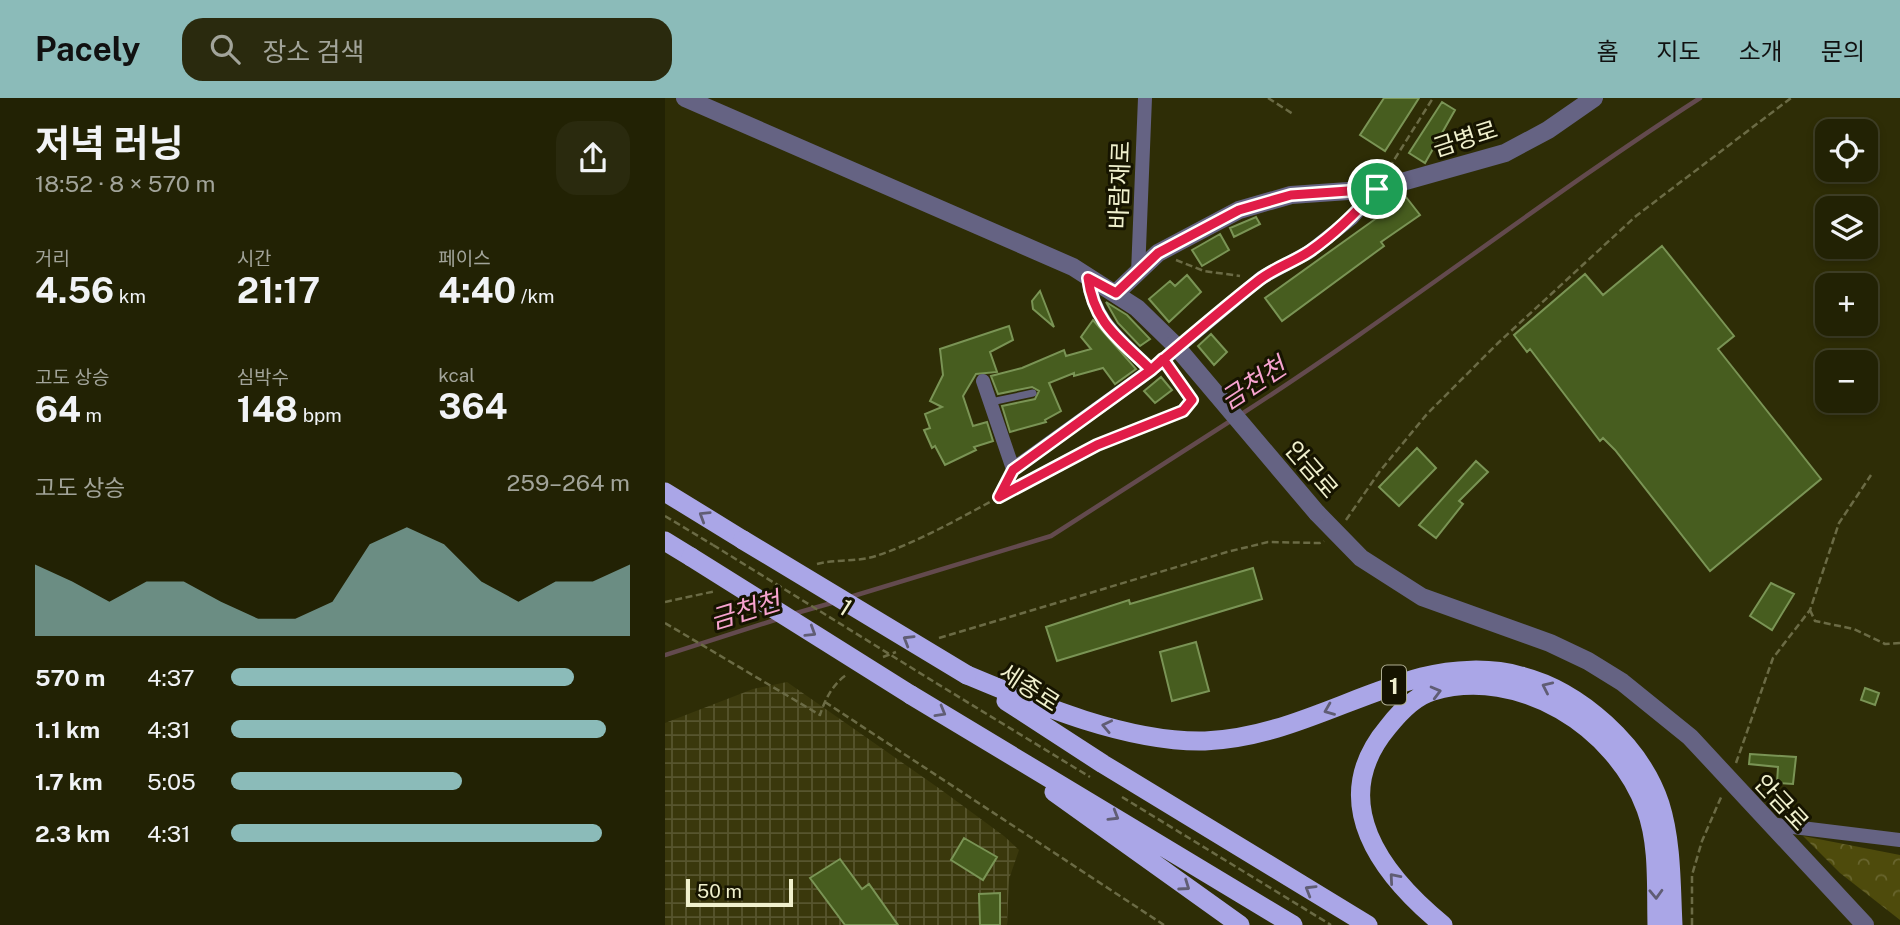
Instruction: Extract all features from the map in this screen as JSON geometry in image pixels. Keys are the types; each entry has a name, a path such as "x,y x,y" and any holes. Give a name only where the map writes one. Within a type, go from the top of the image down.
{"highway":[{"name":"세종로","path":"665,492 967,676 1103,765 1368,925"},
{"name":"1","path":"665,541 911,695 972,730 1088,818 1240,925"},
{"name":"1","path":"967,676 1093,723 1202,741 1247,737 1296,724 1391,686 1426,676 1462,671 1523,676 1572,699 1607,726 1633,754 1648,778 1660,804 1667,841 1672,925"},
{"path":"1443,925 1416,902 1385,867 1366,833 1360,796 1365,770 1374,744 1411,703 1431,691 1493,686 1521,693 1566,713 1600,738 1622,764 1647,811 1653,844 1657,925"},
{"path":"972,730 1293,925"}],"street":[{"name":"안금로","path":"685,98 1041,252 1116,293 1137,308 1174,344 1317,513 1361,558 1422,597 1550,643 1588,661 1622,682 1690,737 1865,925"},
{"name":"바람재로","path":"1138,273 1145,98"},
{"name":"금병로","path":"1116,293 1158,253 1252,206 1291,195 1377,189 1505,153 1548,130 1594,98"},
{"path":"983,381 1013,470 1151,370 1261,278 1309,252 1352,218 1377,189"},
{"path":"1088,278 1091,298 1100,320 1151,370"},
{"path":"1769,824 1900,840"}],"lane":[{"path":"999,497 1097,445 1183,411 1192,400 1163,359"},
{"path":"990,402 1033,393"}],"path":[{"path":"1268,98 1293,114"},
{"path":"1377,189 1433,98"},
{"path":"929,641 1227,552 1268,542 1320,543 1336,533 1372,481 1427,414 1498,343 1636,216 1791,98"},
{"path":"1158,253 1204,271 1261,278"},
{"path":"1692,925 1692,875 1702,841 1727,779 1741,754 1773,658 1810,610 1839,523 1871,475"},
{"path":"812,565 839,559 873,557 945,526 999,497"},
{"name":"1","path":"665,516 1100,783"},
{"path":"759,579 772,576"},
{"path":"665,602 722,590"},
{"path":"1810,610 1815,621 1854,629 1885,644 1900,643"},
{"path":"665,623 760,680 786,692 820,715 824,702 841,678 858,668"},
{"path":"880,659 904,649"},
{"path":"824,702 1164,925"},
{"path":"1111,790 1331,925"}],"shaded area":[{"path":"787,682 940,789 1019,850 1009,879 1007,925 665,925 665,723 753,689"}],"green space":[{"path":"1803,836 1900,855 1900,920 1840,873"}],"building":[{"path":"1384,98 1419,98 1385,151 1360,135"},
{"path":"1442,102 1455,110 1425,163 1409,153"},
{"path":"1406,197 1420,215 1381,242 1384,246 1282,321 1265,298"},
{"path":"1256,217 1260,224 1234,237 1230,228"},
{"path":"1220,234 1229,250 1202,266 1192,250"},
{"path":"1662,246 1734,336 1718,349 1821,479 1710,571 1615,450 1603,438 1600,441 1530,349 1527,352 1514,335 1585,274 1603,295"},
{"path":"1187,275 1201,292 1169,322 1149,299 1170,281 1175,286"},
{"path":"1040,291 1054,327 1033,309 1032,301"},
{"path":"1106,302 1127,315 1150,339 1140,346 1118,323"},
{"path":"1093,320 1136,369 1115,384 1103,368 1074,376 1074,373 1049,383 1061,411 1045,420 1046,422 1010,432 1002,406 1035,399 1039,391 1032,387 998,394 991,376 1022,368 1064,350 1066,356 1091,349 1081,337"},
{"path":"1009,326 1013,340 990,352 997,372 976,374 963,396 973,426 987,422 993,441 974,447 976,450 945,465 935,446 932,448 924,430 930,428 925,414 942,407 930,401 943,375 940,349"},
{"path":"1211,334 1227,352 1214,365 1198,346"},
{"path":"1161,377 1172,390 1155,403 1144,391"},
{"path":"1417,448 1436,468 1399,506 1379,487"},
{"path":"1476,461 1488,472 1459,501 1463,504 1436,538 1419,525"},
{"path":"1253,568 1262,599 1057,661 1046,627 1129,600 1130,604"},
{"path":"1771,583 1794,594 1772,630 1750,616"},
{"path":"1196,642 1209,691 1172,701 1160,652"},
{"path":"1865,688 1879,693 1875,705 1861,700"},
{"path":"1750,754 1796,757 1793,784 1777,783 1778,767 1749,764"},
{"path":"964,838 997,857 983,880 951,860"},
{"path":"840,859 862,889 869,884 898,925 845,925 810,878"},
{"path":"1000,893 1000,925 980,925 979,894"}],"waterway":[{"name":"금천천","path":"1240,415 1700,98"},
{"name":"금천천","path":"850,597 1051,536 1232,420"},
{"name":"금천천","path":"793,614 835,602"},
{"name":"금천천","path":"665,655 778,619"}],"route":[{"path":"1377,189 1291,195 1239,210 1158,253 1116,293 1088,278 1091,298 1100,320 1151,370 1163,359 1176,373 1192,400 1183,411 1097,445 999,497 1013,470 1151,370 1163,359 1261,278 1309,252 1352,218 1377,189"}]}
